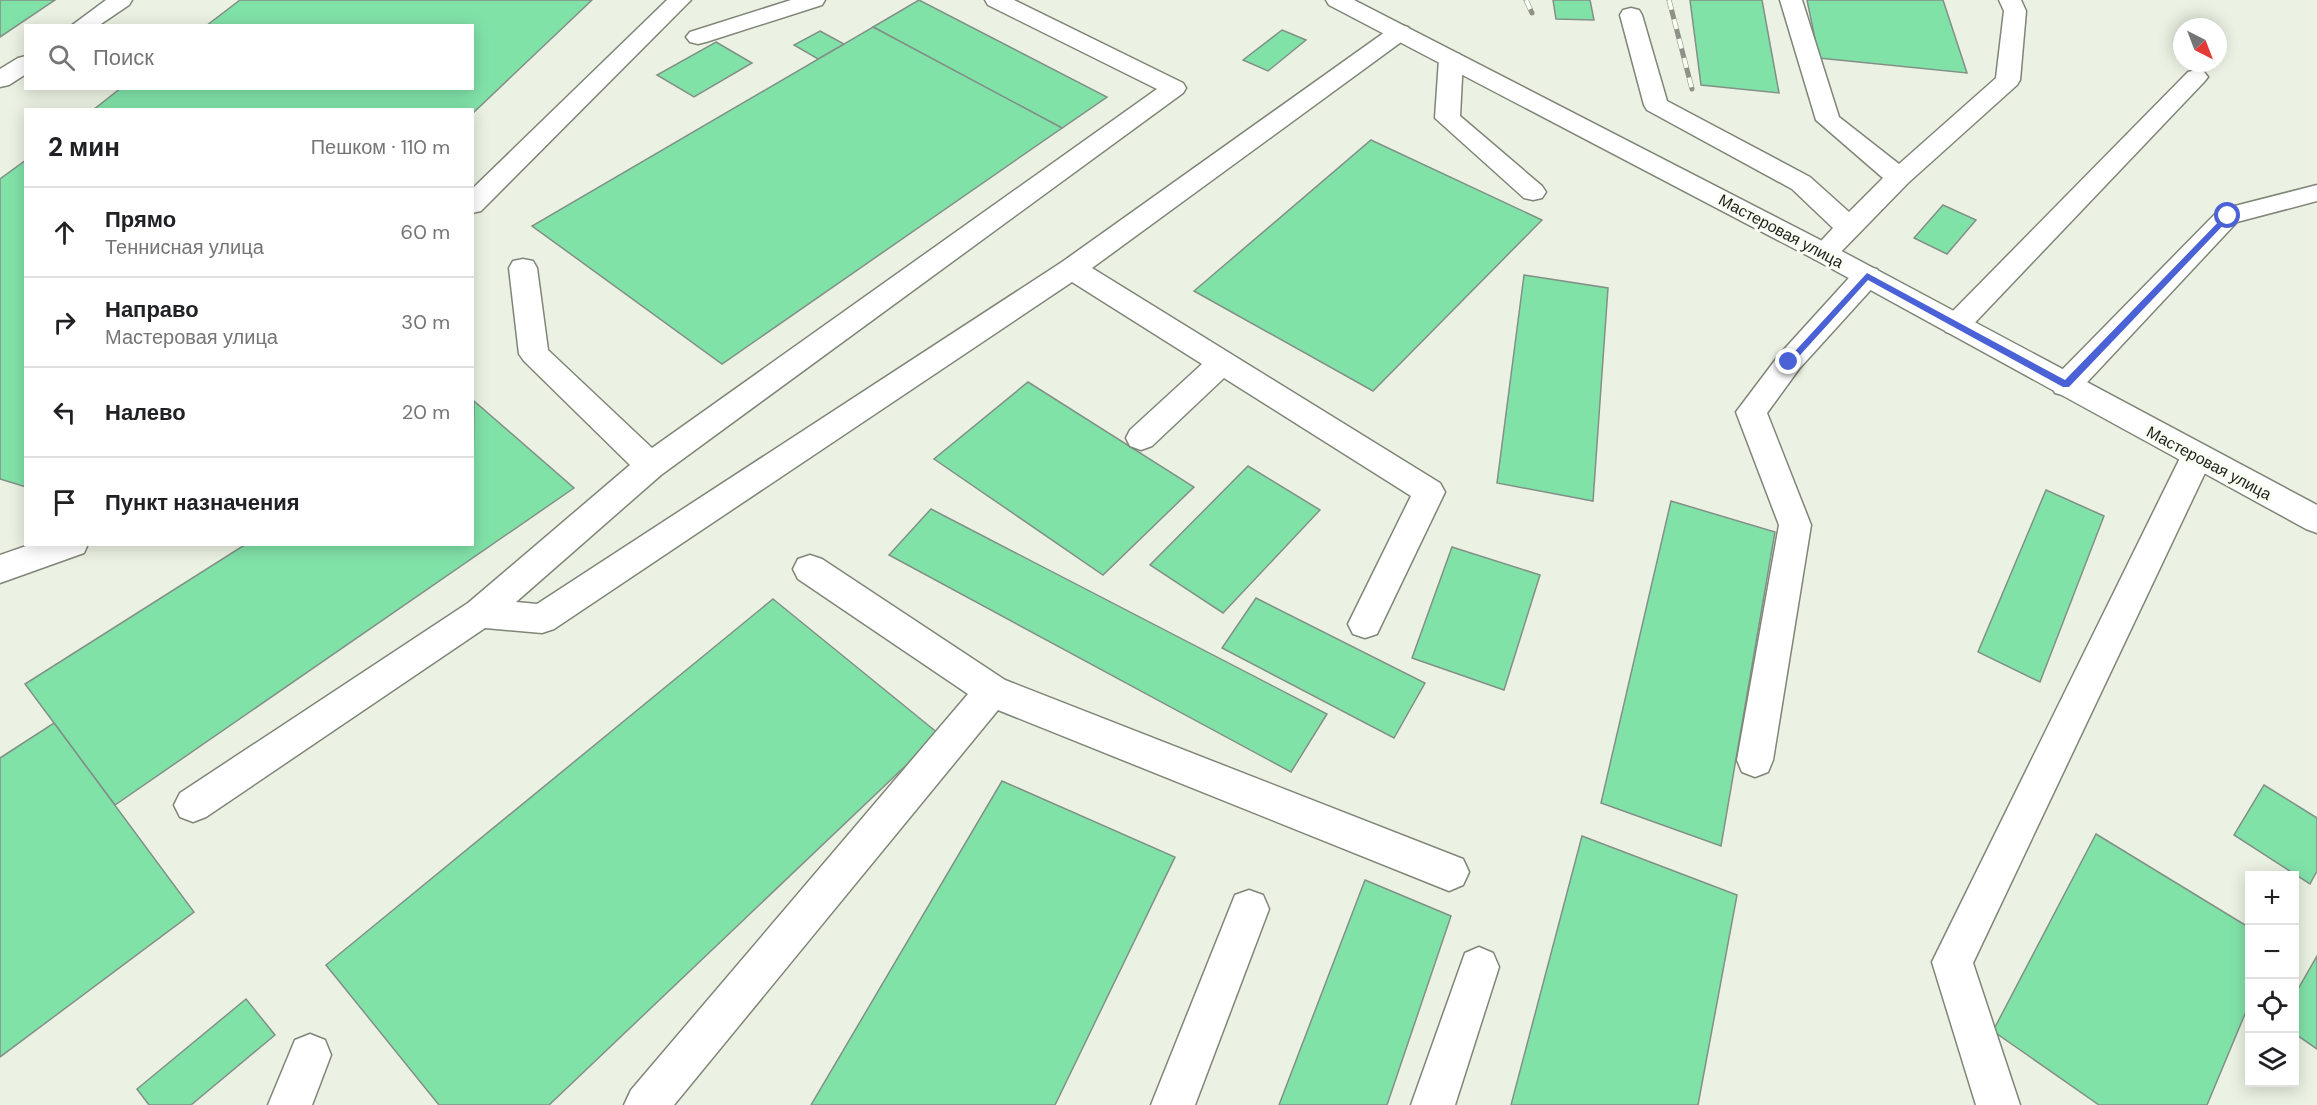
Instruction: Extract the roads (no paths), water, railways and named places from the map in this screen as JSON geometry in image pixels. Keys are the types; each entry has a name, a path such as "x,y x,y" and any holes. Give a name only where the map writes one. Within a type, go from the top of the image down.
{"main road":[{"path":"85,24 121,0"},
{"path":"474,203 680,0"},
{"path":"698,37 814,0"},
{"path":"193,805 480,613 650,466 1174,88 996,0"},
{"name":"Мастеровая улица","path":"1337,0 1824,253 2317,520"},
{"path":"1791,0 1828,120 1899,177"},
{"path":"1824,253 1899,177 2008,80 2015,11 2010,0"},
{"path":"1631,15 1656,105 1800,183 1849,228"},
{"path":"480,613 542,619 1072,270 1400,32"},
{"path":"1451,59 1447,118 1533,192"},
{"path":"0,80 24,64"},
{"path":"1956,325 2196,77"},
{"path":"2066,385 2228,216 2310,201"},
{"path":"524,268 534,354 650,466"},
{"path":"1072,270 1428,492 1365,624"},
{"path":"1755,760 1796,525 1751,412 1789,362 1867,276"},
{"path":"1141,438 1221,363"},
{"path":"1998,1105 1953,962 2197,456"},
{"path":"0,569 66,546"},
{"path":"810,569 992,691 1449,872"},
{"path":"646,1105 992,691"},
{"path":"1173,1105 1249,909"},
{"path":"1433,1105 1479,967"},
{"path":"290,1105 310,1055"}],"railway":[{"path":"1526,0 1532,13"},
{"path":"1669,0 1692,89"}]}
